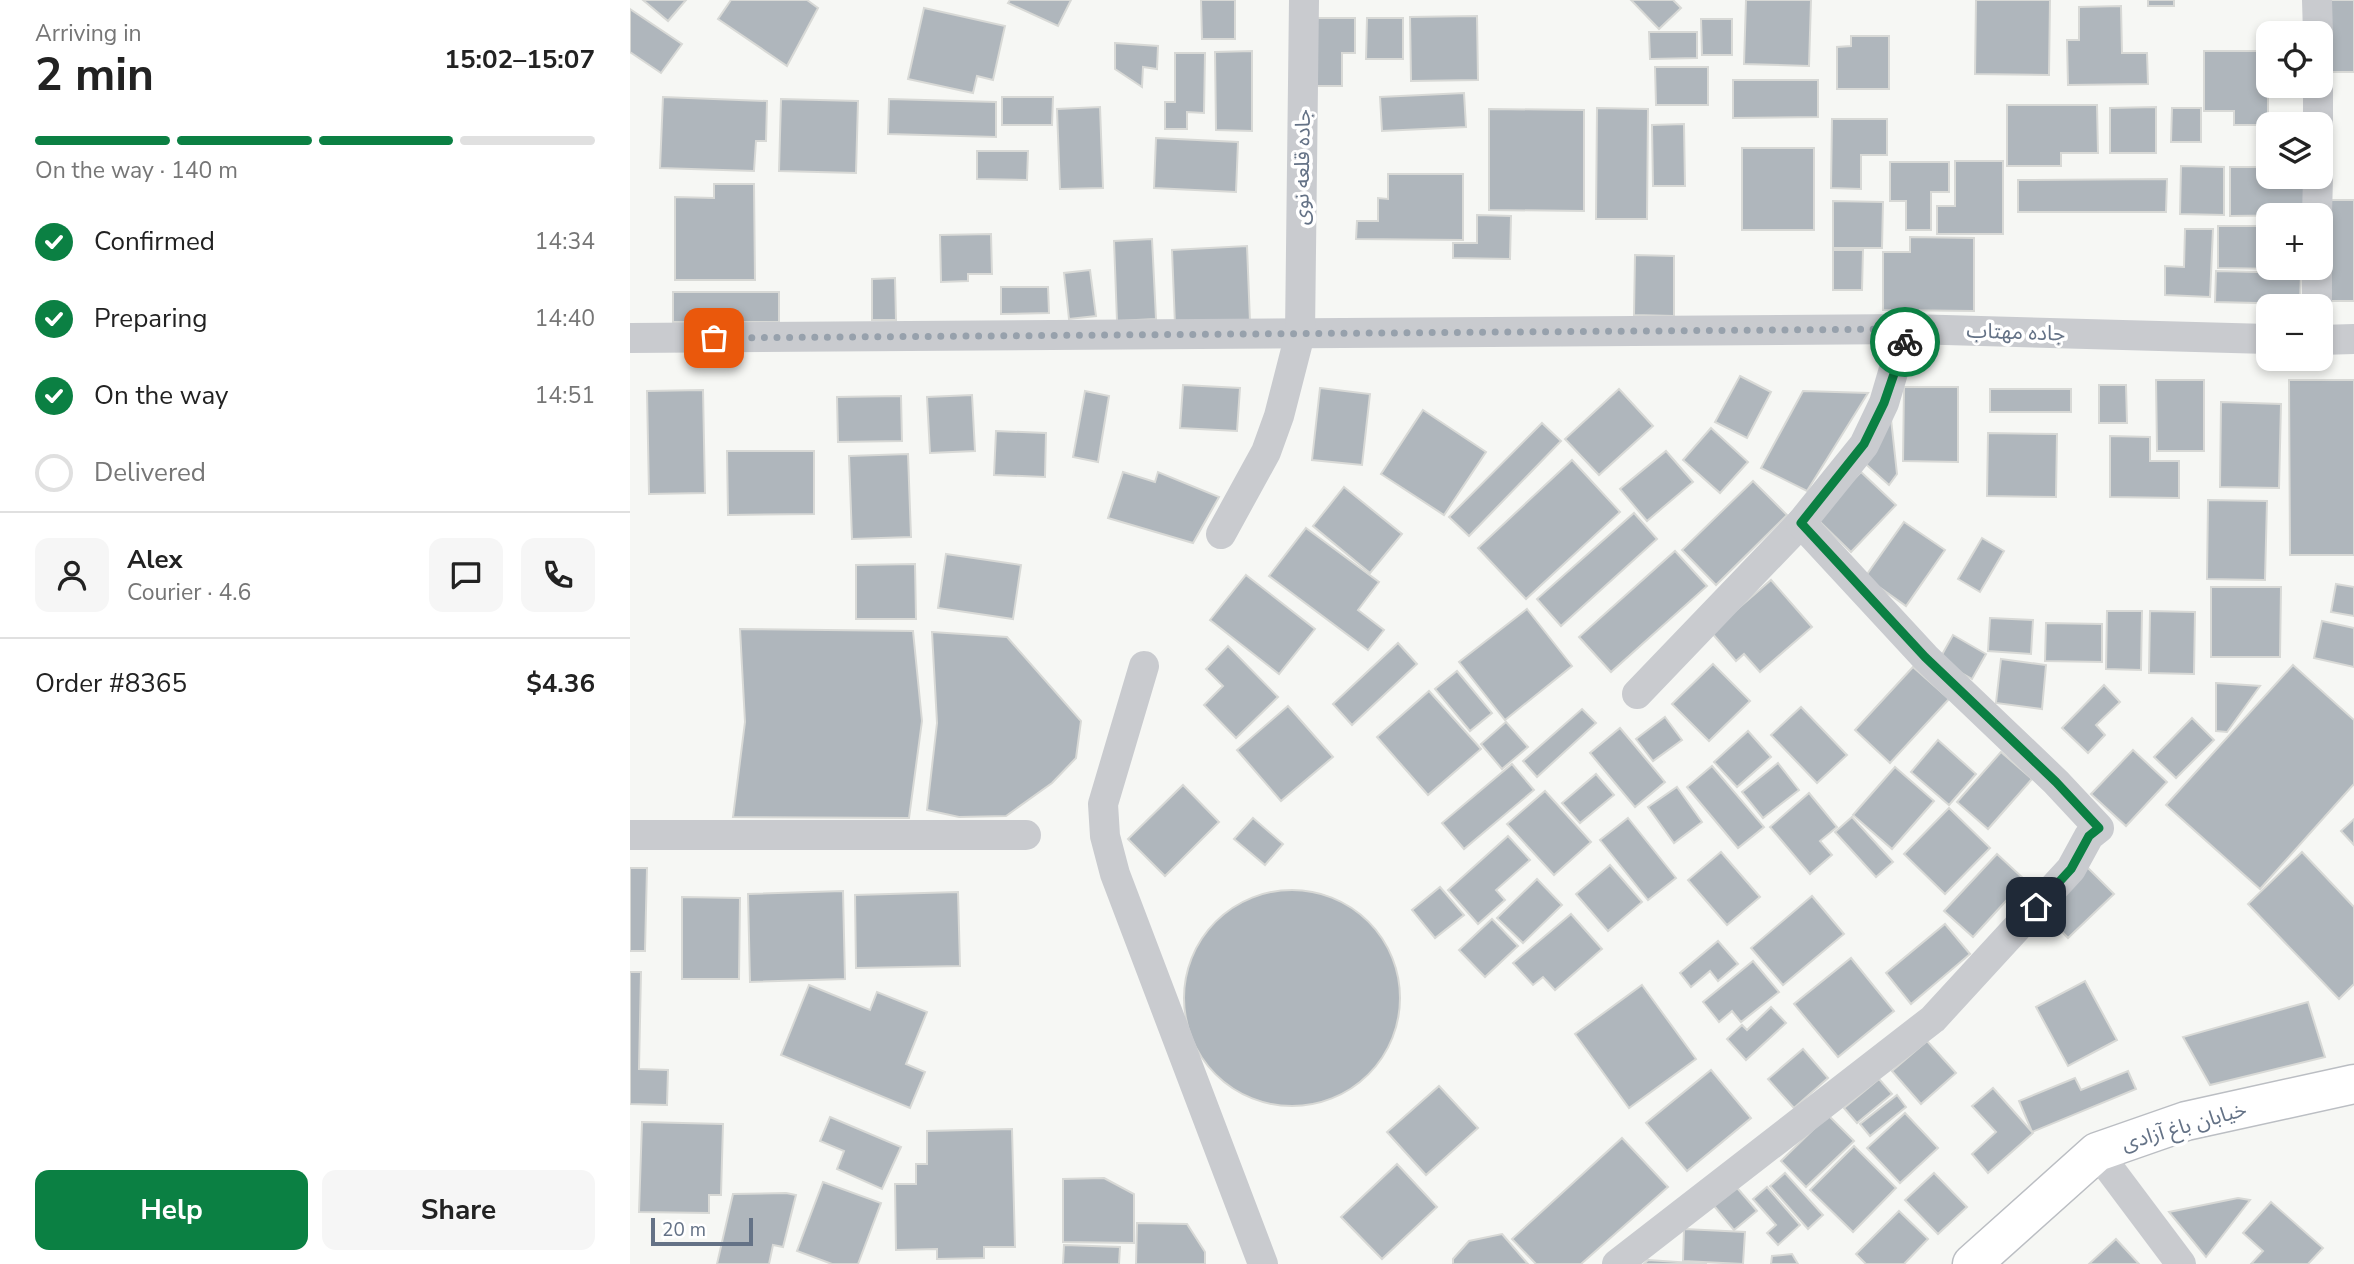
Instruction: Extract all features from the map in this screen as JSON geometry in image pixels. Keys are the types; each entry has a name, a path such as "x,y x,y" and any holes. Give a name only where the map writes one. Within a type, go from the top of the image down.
{"street":[{"name":"جاده قلعه نوی","path":"1221,534 1266,452 1279,416 1300,334 1304,0"},
{"path":"2317,0 2318,21"},
{"name":"جاده مهتاب","path":"630,338 1910,329 2256,339"},
{"path":"1637,694 1801,523 1864,444 1884,403 1910,329"},
{"path":"2333,340 2354,340"},
{"path":"1616,1264 1933,1019 2071,869 2089,836 2099,828 2056,782 1925,657 1801,523"},
{"path":"1144,666 1103,804 1104,836 1115,874 1263,1264"},
{"path":"630,835 1026,835"},
{"name":"خیابان باغ آزادی","path":"1972,1264 2097,1152 2186,1121 2354,1084"},
{"path":"2097,1152 2181,1264"}],"building":[{"path":"643,0 686,0 668,21"},
{"path":"731,0 807,0 818,8 787,66 718,19"},
{"path":"1010,0 1071,0 1058,26 1008,3"},
{"path":"1201,0 1235,0 1235,39 1202,39"},
{"path":"1631,0 1673,0 1681,8 1659,29"},
{"path":"1746,0 1811,0 1809,66 1744,64"},
{"path":"1976,0 2050,0 2049,75 1975,74"},
{"path":"2148,0 2174,0 2174,6 2148,6"},
{"path":"2322,0 2354,0 2354,72 2333,72 2333,21 2322,21"},
{"path":"2121,6 2122,53 2147,53 2148,84 2068,85 2067,40 2079,40 2079,7"},
{"path":"924,8 1005,26 993,80 977,76 973,93 908,79"},
{"path":"630,9 682,44 661,73 630,52"},
{"path":"1477,16 1478,80 1411,81 1410,17"},
{"path":"1303,18 1355,18 1355,53 1342,53 1342,86 1303,86"},
{"path":"1367,18 1403,18 1403,59 1366,59"},
{"path":"1701,19 1732,19 1732,55 1702,55"},
{"path":"1649,32 1697,32 1697,58 1650,59"},
{"path":"1851,36 1889,36 1889,89 1837,89 1837,47 1851,46"},
{"path":"1115,43 1158,46 1157,69 1143,67 1142,87 1115,69"},
{"path":"1252,51 1252,131 1216,130 1215,52"},
{"path":"2204,51 2256,51 2256,98 2268,98 2268,112 2256,112 2256,125 2234,125 2234,111 2204,111"},
{"path":"1175,53 1205,53 1204,113 1187,112 1187,129 1165,129 1165,102 1175,102"},
{"path":"1655,67 1708,67 1708,105 1656,105"},
{"path":"1733,80 1818,80 1818,117 1733,118"},
{"path":"1464,93 1466,127 1382,131 1380,97"},
{"path":"663,97 767,101 766,141 756,141 754,171 660,168"},
{"path":"1002,97 1053,97 1052,125 1002,125"},
{"path":"781,99 858,101 856,173 779,171"},
{"path":"889,99 996,102 996,137 888,134"},
{"path":"2007,105 2097,105 2098,153 2061,153 2061,166 2007,166"},
{"path":"1100,107 1103,188 1060,189 1057,109"},
{"path":"2156,107 2156,153 2110,153 2110,108"},
{"path":"1597,108 1648,109 1647,219 1596,219"},
{"path":"2172,108 2201,108 2201,142 2171,142"},
{"path":"1489,109 1584,110 1584,211 1489,210"},
{"path":"1832,119 1887,119 1887,155 1861,155 1861,189 1831,188"},
{"path":"1684,124 1685,186 1653,186 1652,125"},
{"path":"1156,138 1238,142 1236,192 1154,188"},
{"path":"1742,148 1814,148 1814,230 1742,230"},
{"path":"977,151 1028,151 1027,180 977,179"},
{"path":"1955,161 2003,161 2003,234 1937,234 1937,206 1955,206"},
{"path":"1890,162 1949,162 1949,192 1931,192 1931,230 1906,230 1906,201 1890,201"},
{"path":"2181,166 2224,167 2224,215 2180,214"},
{"path":"2230,167 2256,167 2256,189 2314,189 2314,203 2256,203 2256,216 2230,216"},
{"path":"1388,174 1463,174 1463,240 1356,239 1357,221 1378,221 1378,198 1388,199"},
{"path":"2167,179 2166,212 2018,212 2018,180"},
{"path":"714,184 754,184 755,280 675,280 675,197 714,198"},
{"path":"2325,200 2354,200 2354,301 2333,301 2333,294 2324,294 2324,280 2333,280 2333,203 2325,203"},
{"path":"1833,201 1883,202 1882,248 1833,248"},
{"path":"1477,215 1511,216 1510,259 1453,258 1453,243 1477,243"},
{"path":"2218,226 2256,226 2256,269 2218,268"},
{"path":"2185,229 2213,229 2210,297 2165,295 2165,266 2184,267"},
{"path":"991,234 992,274 968,274 968,281 941,282 940,235"},
{"path":"1910,237 1974,238 1974,311 1883,310 1883,252 1910,252"},
{"path":"1152,239 1156,319 1117,321 1114,241"},
{"path":"1247,246 1250,322 1175,325 1172,250"},
{"path":"1833,250 1863,250 1862,290 1833,290"},
{"path":"1635,255 1674,256 1674,316 1634,315"},
{"path":"1090,270 1096,316 1069,319 1064,273"},
{"path":"2216,271 2256,272 2256,280 2301,280 2300,294 2256,294 2256,303 2215,302"},
{"path":"895,278 896,320 872,320 872,279"},
{"path":"1001,287 1048,287 1049,313 1001,314"},
{"path":"673,292 779,292 779,322 673,322"},
{"path":"1740,376 1771,392 1747,438 1715,422"},
{"path":"2156,380 2204,380 2204,451 2157,451"},
{"path":"2289,380 2354,380 2354,555 2290,555"},
{"path":"1183,385 1240,388 1237,431 1180,428"},
{"path":"2099,385 2126,385 2127,423 2099,423"},
{"path":"1904,387 1958,387 1958,462 1903,461"},
{"path":"1320,388 1370,394 1362,465 1312,460"},
{"path":"1619,389 1653,426 1599,475 1565,439"},
{"path":"1990,389 2071,389 2071,412 1990,412"},
{"path":"703,390 705,493 649,494 647,391"},
{"path":"1085,391 1109,396 1098,462 1073,457"},
{"path":"1803,391 1868,393 1807,491 1761,468"},
{"path":"972,395 975,451 930,453 927,397"},
{"path":"901,396 902,441 838,442 837,397"},
{"path":"2221,402 2281,404 2279,488 2220,487"},
{"path":"1423,410 1486,452 1444,515 1381,474"},
{"path":"1891,419 1897,474 1889,485 1859,458"},
{"path":"1542,423 1561,441 1469,536 1449,517"},
{"path":"1711,428 1748,462 1720,493 1683,460"},
{"path":"996,431 1046,433 1045,477 994,475"},
{"path":"1988,433 2057,434 2056,497 1987,496"},
{"path":"2110,436 2150,437 2150,461 2179,461 2179,498 2110,497"},
{"path":"727,451 814,451 814,514 728,515"},
{"path":"1666,451 1693,482 1647,521 1620,489"},
{"path":"908,454 911,537 852,539 849,456"},
{"path":"1572,460 1620,512 1526,599 1478,548"},
{"path":"1123,472 1155,482 1158,472 1219,497 1193,543 1108,518"},
{"path":"1861,472 1896,505 1851,552 1816,518"},
{"path":"1753,481 1787,515 1716,585 1682,550"},
{"path":"1344,487 1402,534 1370,573 1313,526"},
{"path":"2208,500 2267,501 2265,580 2207,579"},
{"path":"1634,513 1657,539 1561,626 1537,599"},
{"path":"1904,522 1945,550 1906,606 1865,577"},
{"path":"1306,528 1379,582 1358,610 1384,630 1368,650 1269,576"},
{"path":"1982,538 2004,551 1980,592 1958,579"},
{"path":"1675,551 1707,586 1611,672 1579,637"},
{"path":"946,554 1021,565 1013,619 938,608"},
{"path":"915,564 916,619 856,619 856,565"},
{"path":"1246,575 1315,629 1279,674 1210,620"},
{"path":"1771,580 1812,627 1760,672 1744,654 1736,661 1711,632"},
{"path":"2336,584 2354,587 2354,616 2331,612"},
{"path":"2211,587 2281,587 2280,657 2211,657"},
{"path":"1527,609 1572,666 1505,720 1459,662"},
{"path":"2107,611 2142,611 2141,670 2106,669"},
{"path":"2150,611 2195,612 2194,674 2149,673"},
{"path":"1990,618 2033,620 2031,654 1988,651"},
{"path":"2322,621 2354,628 2354,667 2314,658"},
{"path":"2046,623 2102,624 2102,662 2045,661"},
{"path":"740,629 913,631 922,721 909,818 733,817 745,722"},
{"path":"932,632 1007,637 1081,721 1076,758 1052,783 1006,816 959,817 927,810 937,723"},
{"path":"1953,635 1986,654 1972,679 1939,660"},
{"path":"1398,643 1417,664 1352,725 1333,704"},
{"path":"1228,646 1278,697 1236,738 1204,705 1223,686 1206,669"},
{"path":"2001,659 2046,665 2042,709 1996,703"},
{"path":"1713,664 1750,701 1709,741 1672,704"},
{"path":"2293,665 2354,720 2354,784 2260,889 2166,805"},
{"path":"1913,667 1949,699 1890,763 1855,730"},
{"path":"1457,671 1492,713 1470,731 1435,689"},
{"path":"2216,683 2260,686 2227,732 2216,731"},
{"path":"2104,685 2120,702 2096,725 2105,735 2088,753 2062,728"},
{"path":"1429,691 1481,749 1428,795 1377,737"},
{"path":"1288,706 1333,757 1281,801 1237,750"},
{"path":"1801,707 1847,755 1817,783 1771,735"},
{"path":"1582,709 1596,723 1537,777 1523,761"},
{"path":"1665,717 1682,740 1653,761 1636,739"},
{"path":"2192,718 2214,740 2176,778 2154,757"},
{"path":"1506,722 1528,747 1502,769 1481,744"},
{"path":"1620,728 1665,782 1635,807 1590,753"},
{"path":"1748,731 1771,757 1737,787 1714,762"},
{"path":"1938,740 1976,774 1949,805 1911,772"},
{"path":"2133,750 2167,782 2126,826 2091,794"},
{"path":"2001,752 2032,779 1988,829 1957,802"},
{"path":"1778,763 1799,790 1763,818 1742,792"},
{"path":"1512,764 1534,790 1464,849 1442,823"},
{"path":"1712,766 1764,827 1738,848 1687,787"},
{"path":"1895,767 1934,801 1892,849 1853,815"},
{"path":"1596,774 1614,795 1580,823 1562,803"},
{"path":"1183,785 1219,822 1165,876 1128,839"},
{"path":"1677,787 1702,822 1674,843 1648,807"},
{"path":"1545,791 1591,842 1554,875 1507,824"},
{"path":"1809,793 1837,827 1820,841 1832,855 1810,874 1770,827"},
{"path":"1949,808 1990,848 1945,894 1904,854"},
{"path":"1852,817 1893,862 1876,877 1835,832"},
{"path":"1253,818 1283,844 1265,865 1234,839"},
{"path":"1628,818 1676,878 1648,900 1600,840"},
{"path":"2354,819 2354,845 2341,831"},
{"path":"1508,836 1530,860 1496,890 1505,900 1478,924 1448,890"},
{"path":"1721,852 1760,897 1727,925 1688,880"},
{"path":"2302,852 2354,907 2354,984 2339,999 2248,904"},
{"path":"1997,854 2025,880 1973,937 1944,911"},
{"path":"1610,865 1642,902 1608,931 1576,894"},
{"path":"2087,867 2114,894 2068,938 2042,911"},
{"path":"630,868 647,868 645,951 630,951"},
{"path":"1537,879 1562,905 1523,943 1497,918"},
{"path":"1440,887 1464,915 1435,938 1412,910"},
{"path":"1292,890 1333,898 1352,908 1368,922 1382,938 1392,957 1400,998 1392,1039 1382,1058 1368,1074 1352,1088 1333,1098 1292,1106 1251,1098 1232,1088 1216,1074 1202,1058 1192,1039 1184,998 1192,957 1202,938 1216,922 1232,908 1251,898"},
{"path":"843,891 845,979 750,982 748,894"},
{"path":"958,892 960,966 856,968 855,895"},
{"path":"1812,896 1844,934 1783,985 1751,948"},
{"path":"682,897 740,898 739,979 682,979"},
{"path":"1571,914 1602,949 1555,990 1543,977 1533,985 1513,963"},
{"path":"1492,919 1518,946 1485,977 1459,950"},
{"path":"1945,924 1970,954 1911,1004 1886,973"},
{"path":"1718,941 1738,964 1718,981 1710,971 1691,987 1680,973"},
{"path":"1851,958 1894,1011 1838,1057 1794,1004"},
{"path":"1753,961 1779,992 1741,1022 1732,1011 1719,1022 1703,1002"},
{"path":"630,972 641,972 639,1069 668,1070 667,1105 630,1104"},
{"path":"2085,981 2117,1040 2068,1066 2036,1007"},
{"path":"809,985 870,1010 877,992 927,1012 906,1064 925,1072 910,1108 781,1055"},
{"path":"1642,985 1696,1059 1629,1108 1575,1034"},
{"path":"2308,1002 2325,1057 2210,1085 2183,1037"},
{"path":"1771,1007 1786,1023 1746,1060 1727,1039 1742,1025 1747,1030"},
{"path":"1927,1041 1956,1073 1921,1104 1892,1071"},
{"path":"1803,1049 1828,1078 1794,1108 1768,1079"},
{"path":"1711,1070 1751,1118 1687,1171 1646,1123"},
{"path":"2128,1071 2136,1089 2032,1132 2019,1101 2075,1078 2081,1090"},
{"path":"1879,1079 1892,1094 1857,1123 1844,1108"},
{"path":"1439,1086 1478,1128 1426,1175 1387,1132"},
{"path":"1993,1088 2033,1133 1988,1173 1972,1154 1996,1132 1972,1106"},
{"path":"1897,1095 1906,1107 1870,1136 1860,1124"},
{"path":"1905,1113 1938,1148 1900,1183 1867,1148"},
{"path":"1828,1115 1854,1141 1806,1187 1781,1161"},
{"path":"830,1117 901,1147 882,1189 837,1169 844,1151 820,1141"},
{"path":"642,1122 723,1124 721,1195 709,1195 709,1213 639,1212"},
{"path":"1012,1129 1015,1247 984,1247 984,1258 937,1259 937,1249 896,1250 895,1184 916,1184 916,1164 927,1164 927,1131"},
{"path":"1622,1138 1668,1187 1581,1264 1536,1264 1512,1239"},
{"path":"1854,1146 1896,1188 1853,1232 1810,1190"},
{"path":"1397,1164 1437,1207 1382,1259 1341,1217"},
{"path":"1785,1173 1823,1215 1808,1229 1770,1186"},
{"path":"1934,1173 1967,1207 1938,1234 1905,1200"},
{"path":"1104,1178 1134,1194 1134,1243 1063,1242 1063,1179"},
{"path":"823,1182 881,1203 858,1264 832,1264 797,1251"},
{"path":"1732,1182 1757,1211 1734,1230 1710,1201"},
{"path":"1767,1187 1800,1225 1778,1245 1767,1233 1776,1225 1753,1199"},
{"path":"733,1194 796,1195 783,1247 773,1245 769,1264 717,1264"},
{"path":"2238,1198 2250,1200 2206,1257 2169,1212"},
{"path":"2271,1202 2323,1248 2308,1264 2251,1264 2263,1251 2243,1233"},
{"path":"1899,1211 1928,1239 1904,1264 1866,1264 1856,1254"},
{"path":"1137,1223 1187,1224 1205,1252 1205,1264 1136,1264"},
{"path":"1684,1229 1745,1232 1743,1264 1683,1261"},
{"path":"1502,1234 1528,1264 1453,1264 1453,1259 1469,1241"},
{"path":"2116,1239 2139,1264 2089,1264"},
{"path":"1064,1245 1120,1247 1119,1264 1063,1264"},
{"path":"1792,1254 1798,1264 1771,1264 1772,1256"},
{"path":"1648,1260 1707,1264 1644,1264"}],"way so far":[{"path":"714,338 1910,329 1905,342"}],"route":[{"path":"1905,342 1884,403 1864,444 1801,523 1925,657 2056,782 2099,828 2089,836 2071,869 2036,907"}]}
